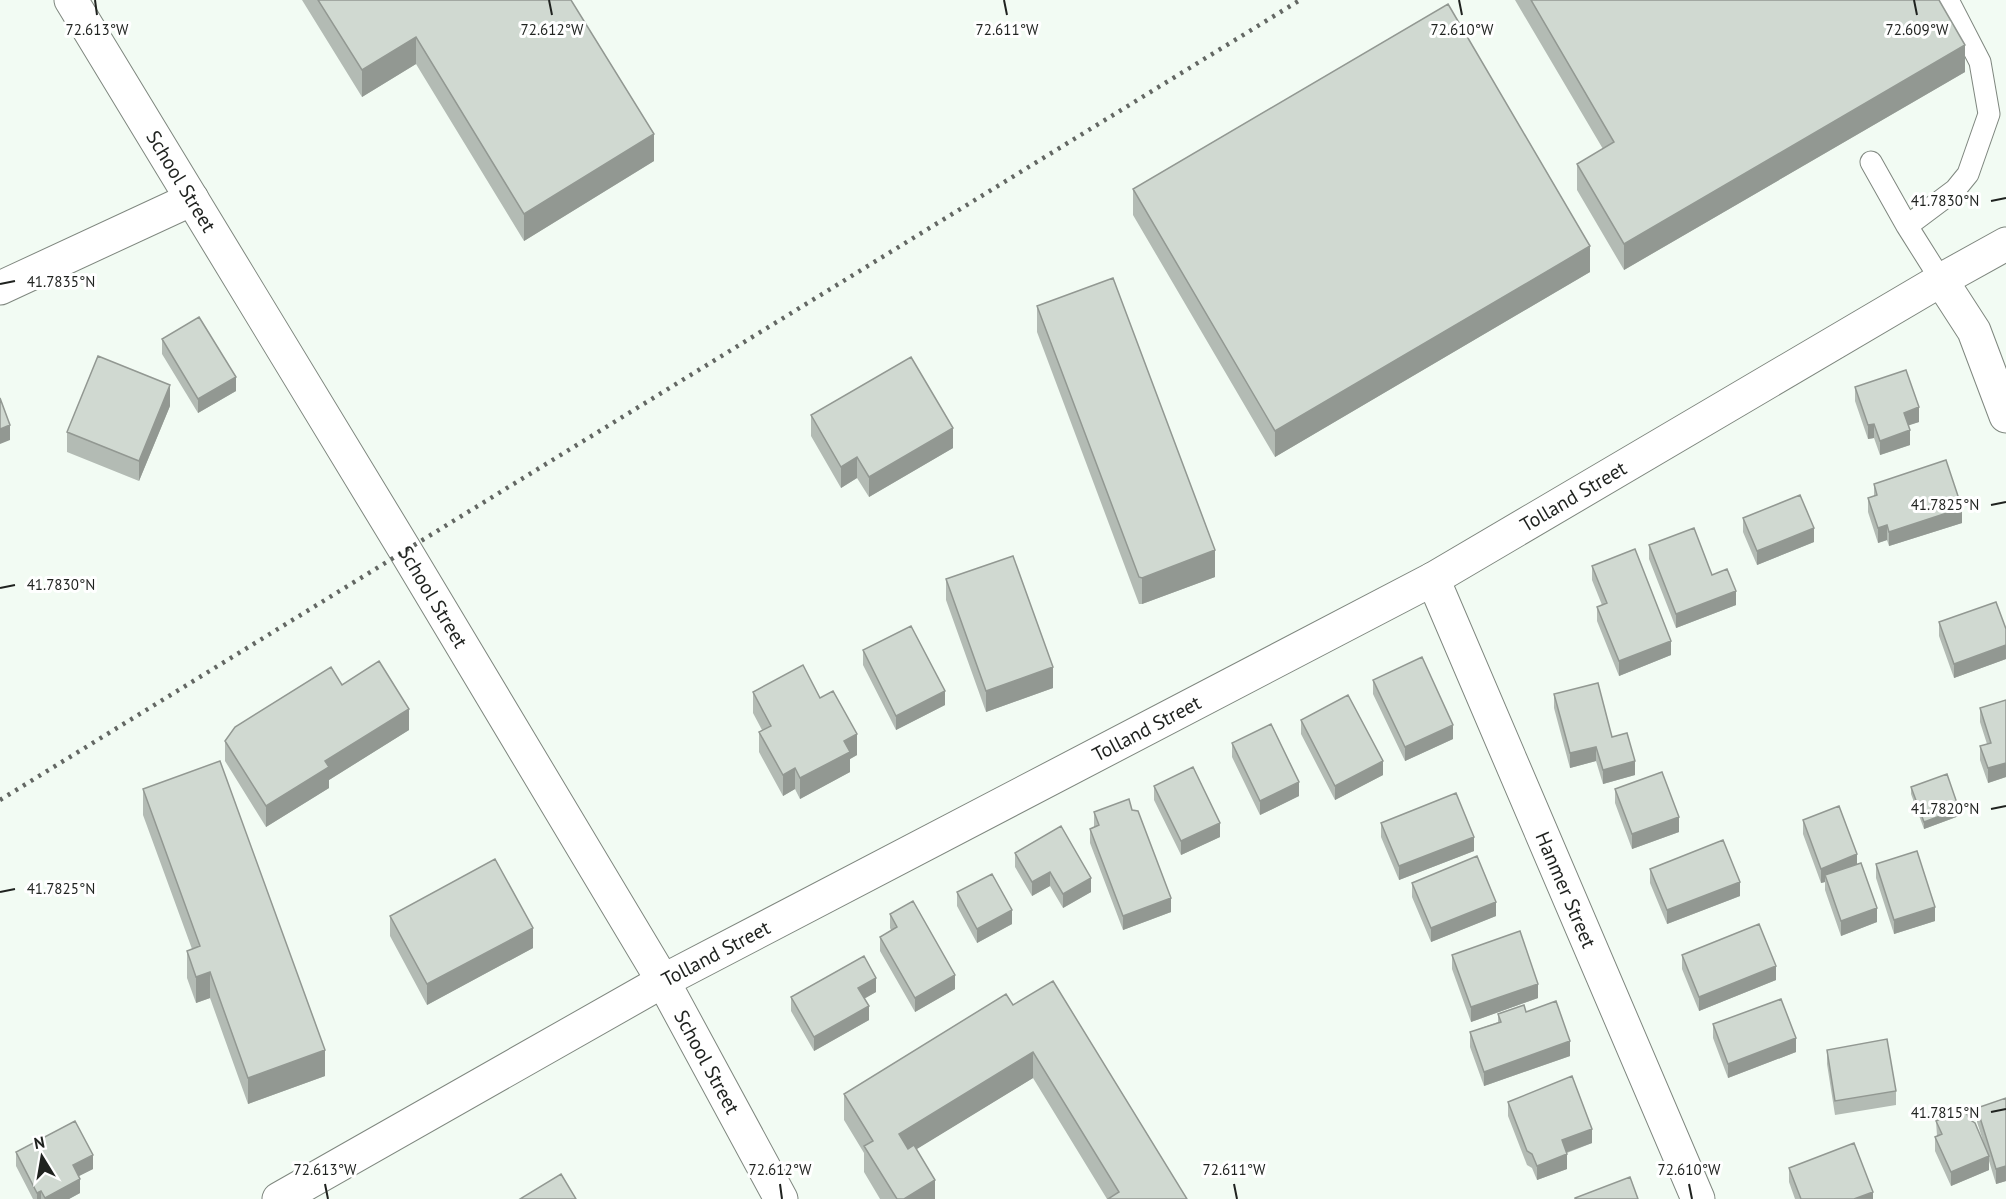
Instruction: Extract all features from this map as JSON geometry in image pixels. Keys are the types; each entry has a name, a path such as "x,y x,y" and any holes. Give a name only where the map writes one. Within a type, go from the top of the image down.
{"main road":[{"name":"School Street","path":"71,0 663,981 781,1199"},
{"path":"0,288 192,199"},
{"name":"Tolland Street","path":"279,1199 663,981 1433,579 2006,244"},
{"path":"1941,280 1974,331 2006,416"},
{"name":"Hanmer Street","path":"1433,579 1698,1199"}],"lane":[{"path":"1907,226 1955,190 1968,174 1989,114 1980,62 1948,0"},
{"path":"1870,162 1941,280"}],"building":[{"path":"318,0 571,0 654,134 524,214 416,37 362,70"},
{"path":"1531,0 1939,0 1965,45 1624,244 1577,164 1614,142"},
{"path":"1448,4 1590,246 1275,431 1133,189"},
{"path":"1113,278 1215,550 1142,578 1139,577 1037,306"},
{"path":"199,317 236,377 198,399 162,339"},
{"path":"98,356 170,385 139,461 67,432"},
{"path":"911,357 953,428 869,477 857,457 841,467 811,415"},
{"path":"1906,370 1919,407 1904,413 1910,430 1880,441 1874,424 1868,425 1855,387"},
{"path":"0,398 10,425 0,429"},
{"path":"1946,460 1962,508 1889,532 1887,525 1878,528 1868,498 1877,495 1874,484"},
{"path":"1800,495 1814,528 1757,551 1743,518"},
{"path":"1694,528 1712,575 1727,569 1736,591 1676,614 1649,545"},
{"path":"1635,549 1671,641 1619,661 1597,607 1607,603 1592,566"},
{"path":"1013,556 1053,667 986,691 946,579"},
{"path":"1996,602 2006,629 2006,645 1954,664 1939,622"},
{"path":"911,626 945,691 896,716 863,650"},
{"path":"1422,657 1453,725 1405,747 1373,680"},
{"path":"379,661 409,709 325,761 329,767 266,806 225,741 235,727 331,667 342,685"},
{"path":"803,665 820,698 833,691 857,734 844,741 850,752 800,778 795,768 783,775 759,732 771,726 753,692"},
{"path":"1598,683 1612,737 1627,733 1635,761 1603,770 1596,747 1570,753 1554,694"},
{"path":"1348,695 1383,761 1335,786 1301,720"},
{"path":"2006,700 2006,763 1988,768 1980,746 1991,743 1980,708"},
{"path":"1271,724 1299,782 1260,801 1232,743"},
{"path":"220,761 325,1050 248,1078 210,972 196,977 187,951 200,946 143,789"},
{"path":"1193,767 1220,823 1181,841 1154,786"},
{"path":"1662,772 1679,817 1632,834 1615,789"},
{"path":"1947,774 1959,809 1924,822 1911,787"},
{"path":"1456,793 1474,837 1399,866 1381,823"},
{"path":"1129,799 1132,810 1138,811 1171,898 1123,916 1090,829 1099,825 1094,812"},
{"path":"1839,806 1857,854 1821,869 1803,820"},
{"path":"1061,826 1091,878 1063,894 1050,872 1032,882 1015,853"},
{"path":"1723,840 1740,882 1667,910 1650,869"},
{"path":"1917,851 1935,907 1894,920 1876,864"},
{"path":"1477,856 1496,902 1431,928 1412,883"},
{"path":"495,859 533,928 427,984 390,916"},
{"path":"1861,863 1877,908 1841,921 1825,875"},
{"path":"992,874 1012,910 977,929 957,892"},
{"path":"913,901 955,975 915,998 880,937 897,927 890,914"},
{"path":"1759,924 1776,966 1699,997 1682,955"},
{"path":"1520,931 1538,984 1471,1007 1452,955"},
{"path":"864,956 876,978 858,988 869,1006 814,1037 791,997"},
{"path":"1053,981 1187,1199 1108,1199 1119,1192 1033,1052 899,1134 908,1149 914,1145 935,1180 904,1199 897,1199 864,1146 873,1141 844,1094 1006,994 1013,1005"},
{"path":"1781,999 1796,1038 1728,1064 1713,1024"},
{"path":"1556,1001 1570,1041 1484,1072 1470,1032 1501,1022 1498,1014 1524,1005 1526,1012"},
{"path":"1887,1039 1896,1091 1835,1101 1827,1050"},
{"path":"1572,1076 1592,1129 1562,1140 1567,1154 1537,1166 1532,1154 1527,1151 1508,1102"},
{"path":"2006,1098 2006,1166 1996,1169 1977,1108"},
{"path":"1965,1109 1969,1119 1975,1123 1989,1156 1951,1172 1935,1137 1942,1134 1936,1121"},
{"path":"75,1121 93,1155 73,1165 80,1179 45,1198 41,1191 37,1193 16,1152"},
{"path":"1854,1143 1873,1192 1854,1199 1801,1199 1789,1168"},
{"path":"561,1174 576,1199 520,1199"},
{"path":"1630,1177 1638,1199 1575,1199 1575,1198"}],"railway":[{"path":"0,800 1300,0"}]}
